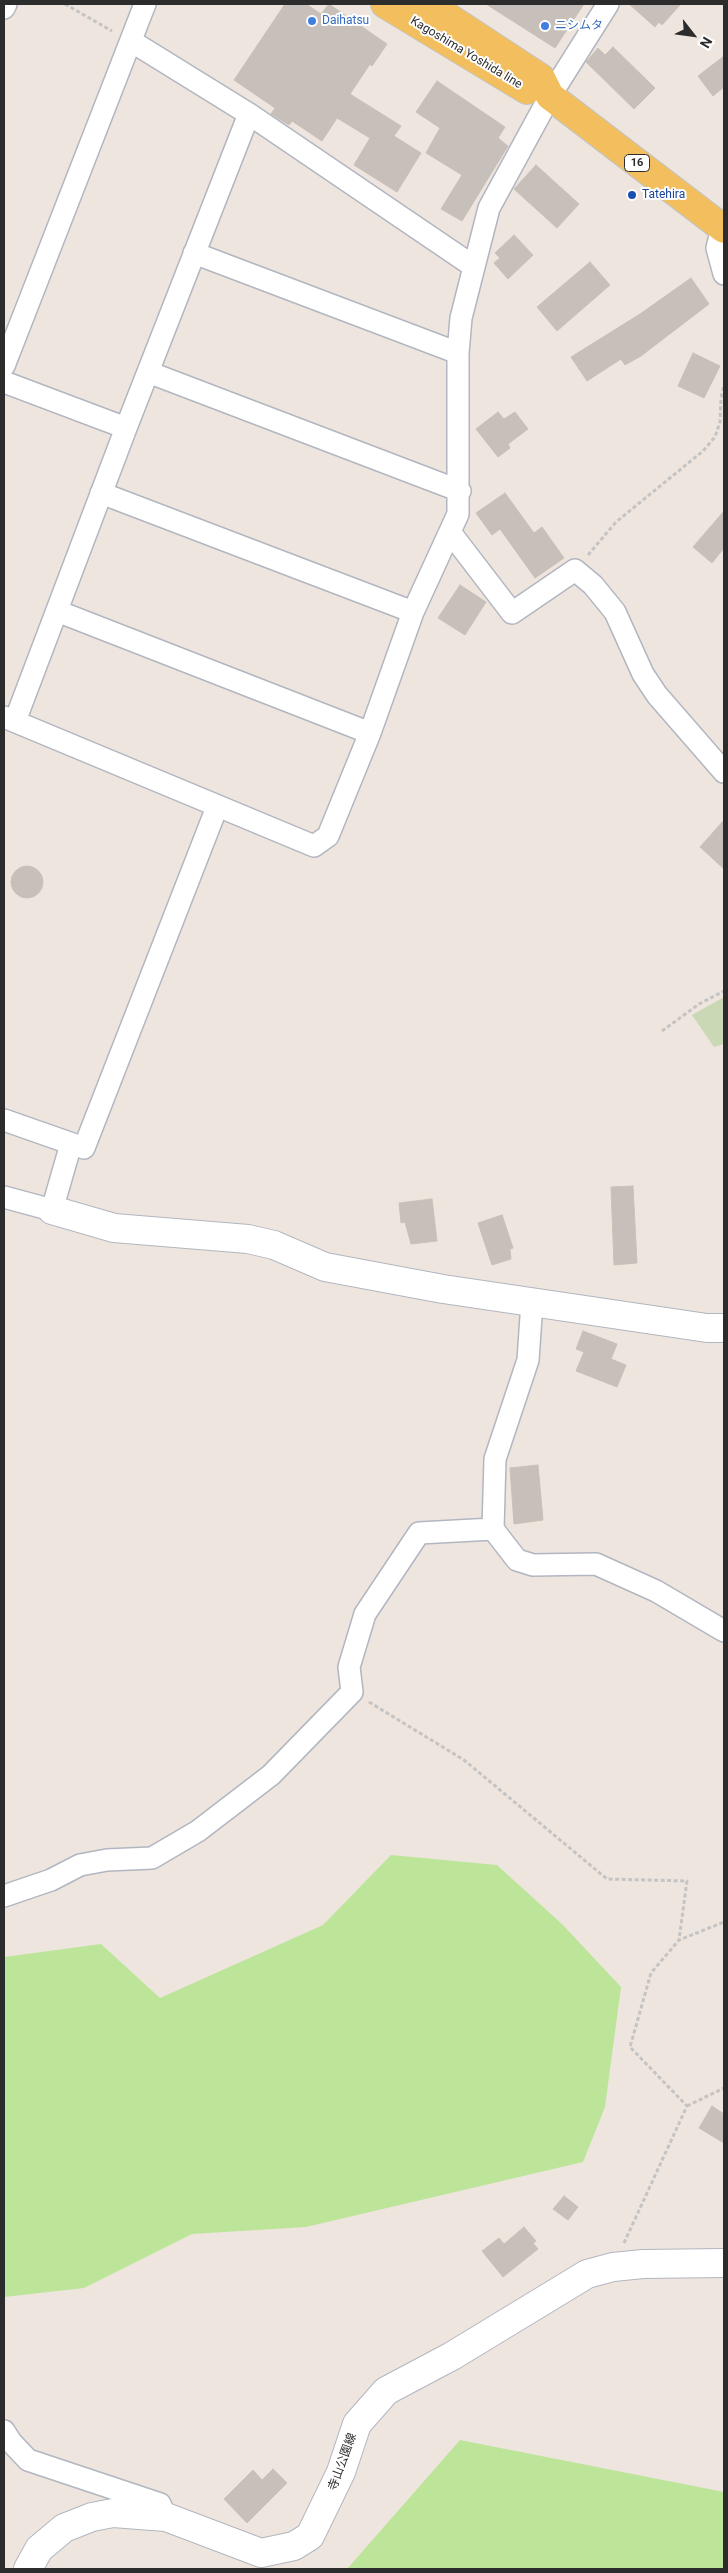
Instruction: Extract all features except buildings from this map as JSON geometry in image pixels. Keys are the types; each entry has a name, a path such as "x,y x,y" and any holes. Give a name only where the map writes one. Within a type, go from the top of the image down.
{"main road":[{"name":"Kagoshima Yoshida line","path":"385,4 532,94 550,96"},
{"name":"Kagoshima Yoshida line","path":"428,4 541,78 550,96 723,229"},
{"path":"52,1210 114,1228 248,1239 274,1245 325,1267 443,1290 707,1328 724,1328"},
{"name":"寺山公園線","path":"28,2569 39,2549 64,2528 92,2517 113,2513 166,2517 260,2553 294,2546 310,2536 341,2472 357,2424 386,2391 452,2356 587,2274 613,2267 643,2264 724,2263"}],"street":[{"path":"4,8 6,4"},
{"path":"4,366 145,4"},
{"path":"249,114 101,493 58,611 9,719 314,846 328,836 370,733 413,612 458,514 460,491 458,353 461,318 489,208 550,96 608,4"},
{"path":"131,41 249,114 473,266"},
{"path":"723,229 717,248 724,274"},
{"path":"194,253 458,353"},
{"path":"148,372 460,491"},
{"path":"4,382 126,428"},
{"path":"101,493 413,612"},
{"path":"450,532 512,613 575,570 593,585 615,612 644,674 657,695 724,772"},
{"path":"58,611 370,733"},
{"path":"4,1120 84,1148 217,806"},
{"path":"4,1197 52,1210 71,1144"},
{"path":"532,1302 528,1360 495,1459 493,1529 517,1560 533,1565 596,1564 656,1590 724,1631"},
{"path":"4,1896 51,1880 80,1865 107,1860 152,1858 198,1831 271,1775 352,1692 349,1667 365,1614 419,1532 493,1529"},
{"path":"4,2431 11,2442 28,2460 160,2504 166,2517"}],"path":[{"path":"65,4 131,41"},
{"path":"575,570 616,522 703,451 714,437 720,422 721,398 724,385"},
{"path":"662,1031 699,1004 724,991"},
{"path":"352,1692 418,1730 464,1760 607,1878 687,1881 679,1940"},
{"path":"687,2106 630,2047 651,1973 679,1940 721,1921 724,1922"},
{"path":"613,2267 687,2106 724,2088"}],"green space":[{"path":"724,997 724,1044 714,1047 692,1015"},
{"path":"391,1855 497,1865 563,1925 621,1987 605,2107 583,2162 306,2227 192,2234 84,2288 4,2297 4,1957 101,1944 160,1998 323,1925"},
{"path":"460,2440 724,2492 724,2569 347,2569"}],"place":[{"name":"Daihatsu","path":"312,21"},
{"name":"ニシムタ","path":"545,26"},
{"name":"Tatehira","path":"632,195"}]}
